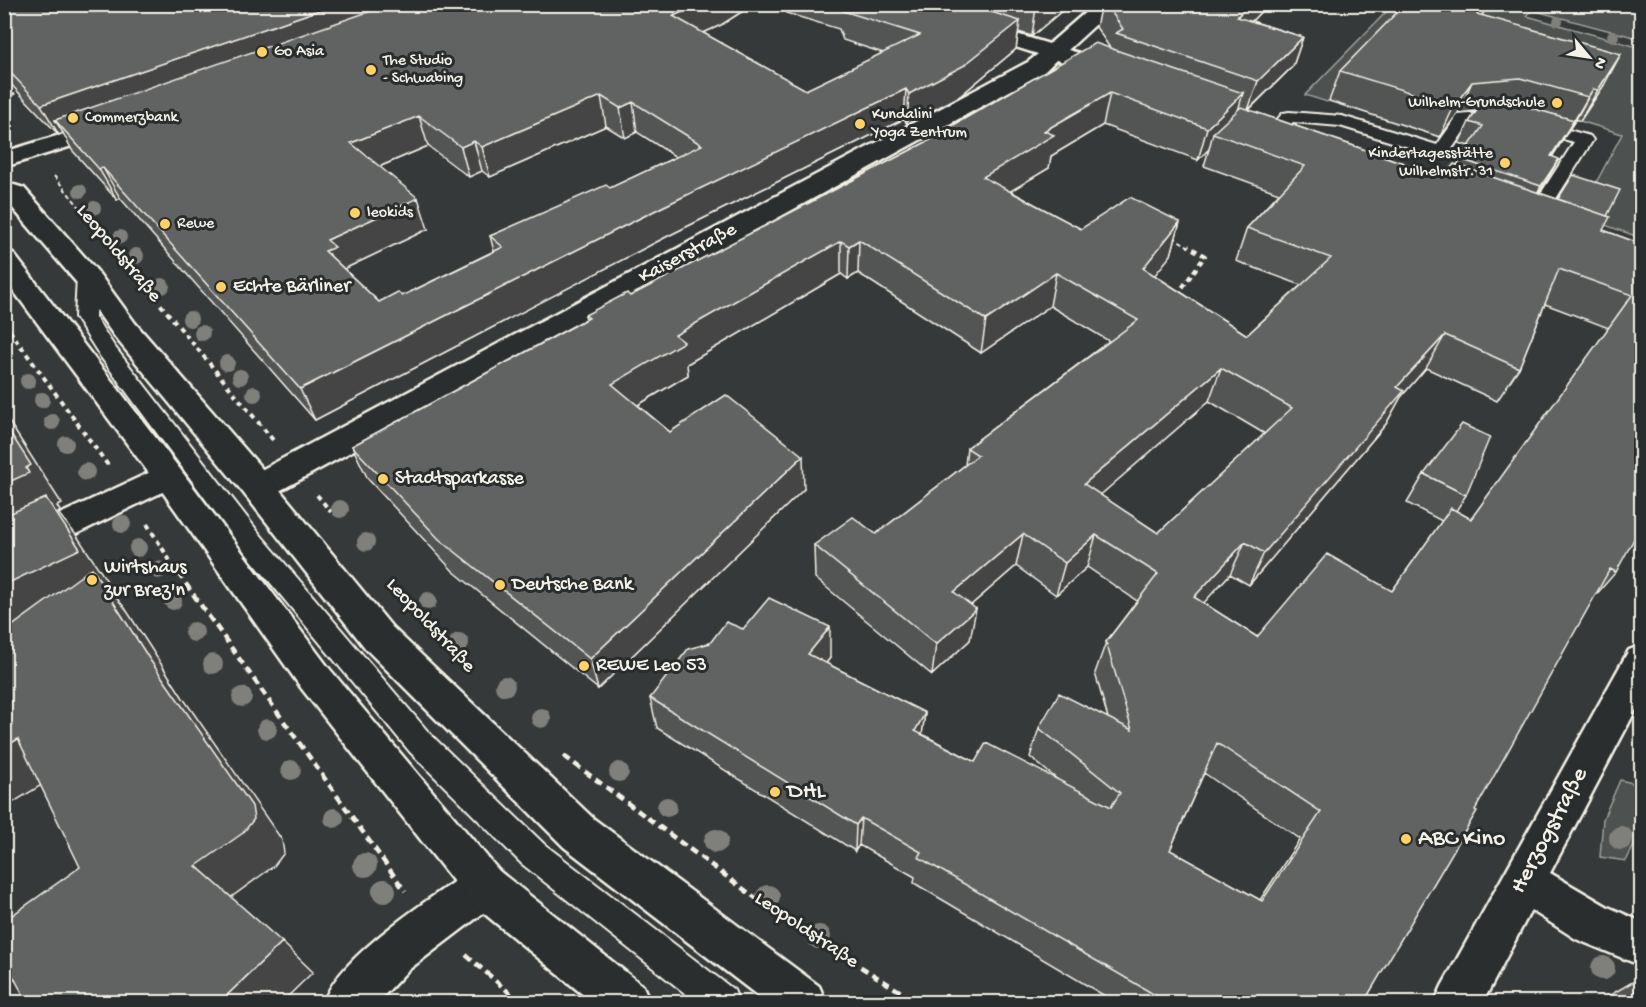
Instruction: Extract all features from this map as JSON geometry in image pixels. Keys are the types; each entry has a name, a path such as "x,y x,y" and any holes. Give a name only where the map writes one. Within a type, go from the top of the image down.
{"street":[{"path":"897,4 1053,52 1097,68"},
{"name":"Kaiserstraße","path":"258,487 1036,67 1108,4"},
{"path":"4,160 125,122"},
{"path":"1265,126 1309,142"},
{"name":"Leopoldstraße","path":"4,189 15,193 87,277 124,330 258,487 379,638 579,833 803,1002"},
{"path":"4,259 168,476 315,678 484,886 627,1002"},
{"path":"4,556 168,476"},
{"name":"Herzogstraße","path":"1458,1002 1641,661"},
{"path":"1522,881 1592,923 1641,944"},
{"path":"347,1002 391,955 484,886"}],"lane":[{"path":"1265,126 1289,117 1342,121 1441,152 1464,119 1504,116 1584,140 1533,220"},
{"path":"87,277 85,317 107,351 250,540 420,743 533,854 722,1002"}],"path":[{"path":"11,95 23,92"},
{"name":"Leopoldstraße","path":"34,152 338,521"},
{"path":"1168,234 1205,256 1174,298"},
{"path":"4,323 129,495 186,586 432,925 520,1002"},
{"name":"Leopoldstraße","path":"563,755 784,919 917,1002"}],"shaded area":[{"path":"1393,5 1419,5 1327,102 1305,95"},
{"path":"1482,5 1641,5 1641,39 1532,10 1527,16 1641,48 1641,238 1602,224 1590,194 1622,134 1580,121 1604,84 1464,43"},
{"path":"1620,780 1641,785 1641,832 1626,861 1600,857 1603,819"}],"building":[{"path":"4,4 337,4 41,105 4,66"},
{"path":"391,4 701,4 673,16 806,90 920,35 843,11 841,4 966,4 1020,21 963,66 909,94 906,89 662,207 300,389 103,168 99,169 55,120","holes":["601,96 620,108 633,102 702,145 610,188 606,185 490,236 503,247 402,296 398,292 379,302 325,251 335,247 327,240 418,198 351,143 419,116 461,147 474,141 482,147"]},
{"path":"1106,4 1249,4 1237,17 1303,37 1258,81 1116,33 1123,29"},
{"path":"1405,4 1483,4 1477,14 1621,54 1598,90 1593,89 1588,97 1520,78 1472,82 1454,106 1340,71"},
{"path":"1095,43 1243,93 1207,128 1110,93 1044,131 1054,135 983,177 1081,229 1130,197 1180,222 1143,268 1247,335 1331,258 1247,228 1305,166 1213,133 1241,107 1444,177 1454,164 1610,217 1603,230 1641,244 1641,526 1616,572 1610,569 1475,810 1477,811 1364,1002 1167,1002 918,857 921,852 861,818 856,825 650,698 688,649 710,643 726,622 743,629 769,598 830,627 808,654 925,713 915,731 975,762 986,743 1111,807 1120,793 1039,728 1059,693 1132,730 1106,642 1158,574 1096,535 1065,563 1023,534 954,592 976,609 936,644 814,545 853,517 876,534 978,455 967,448 1138,320 1056,273 986,320 859,240 849,246 841,241 675,335 684,342 612,384 670,432 726,395 803,456 590,659 439,539 352,446 589,318 585,315 627,293 630,296 933,137","holes":["1559,269 1632,295 1471,519 1451,508 1392,591 1327,554 1257,637 1194,597 1245,542 1264,553 1404,391 1397,387 1445,335 1519,368","1221,368 1292,408 1158,533 1084,484","1217,743 1321,812 1262,901 1170,850"]},
{"path":"1513,103 1574,120 1551,156 1559,159 1541,186 1460,159 1483,126 1469,122 1480,106"},
{"path":"1573,175 1620,190 1607,216 1558,199"},
{"path":"4,423 31,465 26,468 29,473 4,484"},
{"path":"1462,424 1490,437 1466,495 1424,474"},
{"path":"46,498 80,549 4,585 4,516"},
{"path":"92,568 150,660 252,806 254,819 243,833 196,866 282,942 220,1002 27,1002 4,959 4,921 80,867 18,739 4,747 4,632"},
{"path":"1641,977 1641,1002 1630,1002"}],"place":[{"name":"Go Asia","path":"262,52"},
{"name":"The Studio - Schwabing","path":"371,70"},
{"name":"Wilhelm-Grundschule","path":"1557,103"},
{"name":"Commerzbank","path":"73,118"},
{"name":"Kundalini Yoga Zentrum","path":"860,124"},
{"name":"Kindertagesstätte Wilhelmstr. 31","path":"1505,163"},
{"name":"leokids","path":"355,213"},
{"name":"Rewe","path":"165,224"},
{"name":"Echte Bärliner","path":"221,287"},
{"name":"Stadtsparkasse","path":"383,479"},
{"name":"Wirtshaus zur Brez'n","path":"92,580"},
{"name":"Deutsche Bank","path":"500,585"},
{"name":"REWE Leo 53","path":"584,666"},
{"name":"DHL","path":"775,792"},
{"name":"ABC Kino","path":"1406,839"}]}
